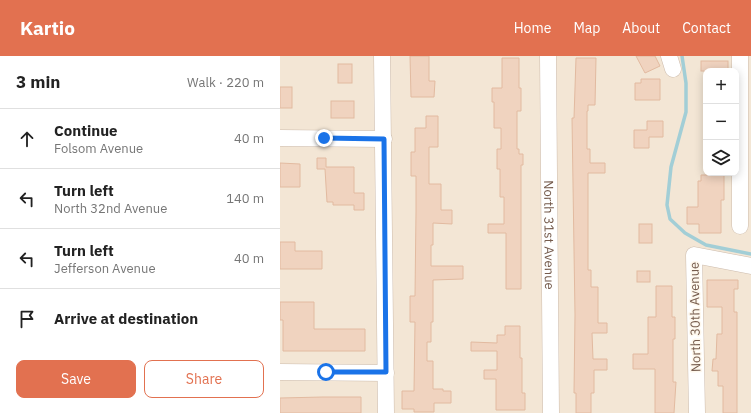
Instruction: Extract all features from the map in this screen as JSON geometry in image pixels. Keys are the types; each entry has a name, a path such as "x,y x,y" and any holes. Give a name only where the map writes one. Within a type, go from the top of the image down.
{"street":[{"path":"382,56 386,413"},
{"name":"North 31st Avenue","path":"548,56 551,413"},
{"path":"740,56 740,226"},
{"path":"280,138 384,139"},
{"name":"North 30th Avenue","path":"697,413 694,256 751,266"},
{"path":"280,372 386,372"}],"shaded area":[{"path":"280,56 751,56 751,413 280,413"}],"building":[{"path":"410,56 429,56 429,81 435,81 434,97 411,97"},
{"path":"636,56 655,56 660,66 645,73"},
{"path":"502,58 519,58 521,111 517,111 517,149 519,149 519,154 523,154 523,165 521,165 521,289 506,289 506,233 488,233 488,224 504,224 504,197 500,197 500,169 497,169 497,149 501,149 501,128 494,128 494,102 492,102 492,88 502,88"},
{"path":"576,58 596,58 595,105 588,105 587,111 587,149 590,149 590,163 605,163 605,173 588,173 588,270 591,270 591,287 598,287 598,323 607,323 607,333 592,333 593,359 607,359 607,370 594,370 594,393 591,393 591,413 576,413 576,393 574,393 575,315 572,118 574,118"},
{"path":"701,61 728,61 728,68 703,68 703,71 701,71"},
{"path":"338,64 352,64 352,83 338,83"},
{"path":"641,79 660,79 660,100 635,100 635,83 641,83"},
{"path":"280,87 292,87 292,108 280,108"},
{"path":"331,101 354,101 354,118 331,118"},
{"path":"426,116 438,116 438,147 429,147 429,184 441,184 441,210 452,210 452,224 433,223 431,266 463,266 463,279 433,280 433,322 431,322 431,342 427,342 427,361 433,361 433,389 451,391 451,403 434,403 434,412 414,412 414,409 402,409 402,391 414,391 415,322 410,322 410,296 415,296 416,176 411,176 411,152 415,152 415,128 426,128"},
{"path":"647,121 663,121 663,137 649,137 649,148 634,148 634,130 647,130"},
{"path":"317,158 326,158 326,167 354,167 354,193 364,193 364,210 354,210 354,205 333,205 333,202 327,202 325,169 317,169"},
{"path":"280,163 300,164 300,187 280,187"},
{"path":"701,175 724,176 724,200 721,200 721,233 699,233 699,224 687,224 687,207 698,207 698,181 701,181"},
{"path":"639,224 652,224 652,243 639,243"},
{"path":"280,242 295,242 295,251 322,251 322,269 280,269"},
{"path":"637,271 650,271 650,282 637,282"},
{"path":"707,280 738,280 738,289 734,289 734,312 737,312 737,413 723,413 723,386 718,386 718,371 712,371 713,359 716,359 717,334 722,334 722,307 707,307"},
{"path":"656,286 672,286 672,317 675,317 675,339 673,339 673,382 676,382 674,413 655,413 655,369 633,369 633,354 648,354 648,317 656,317"},
{"path":"280,302 314,302 314,329 365,329 365,351 283,351 283,320 280,320"},
{"path":"505,326 520,326 522,393 525,393 525,410 496,410 496,379 484,379 484,370 497,370 497,351 471,351 471,342 497,343 497,335 505,335"},
{"path":"361,397 361,413 280,413 280,398"}],"waterway":[{"path":"682,56 686,83 686,112 671,167 667,205 670,219 685,233 706,245 751,254"}],"route":[{"path":"324,138 384,139 386,372 326,372"}]}
